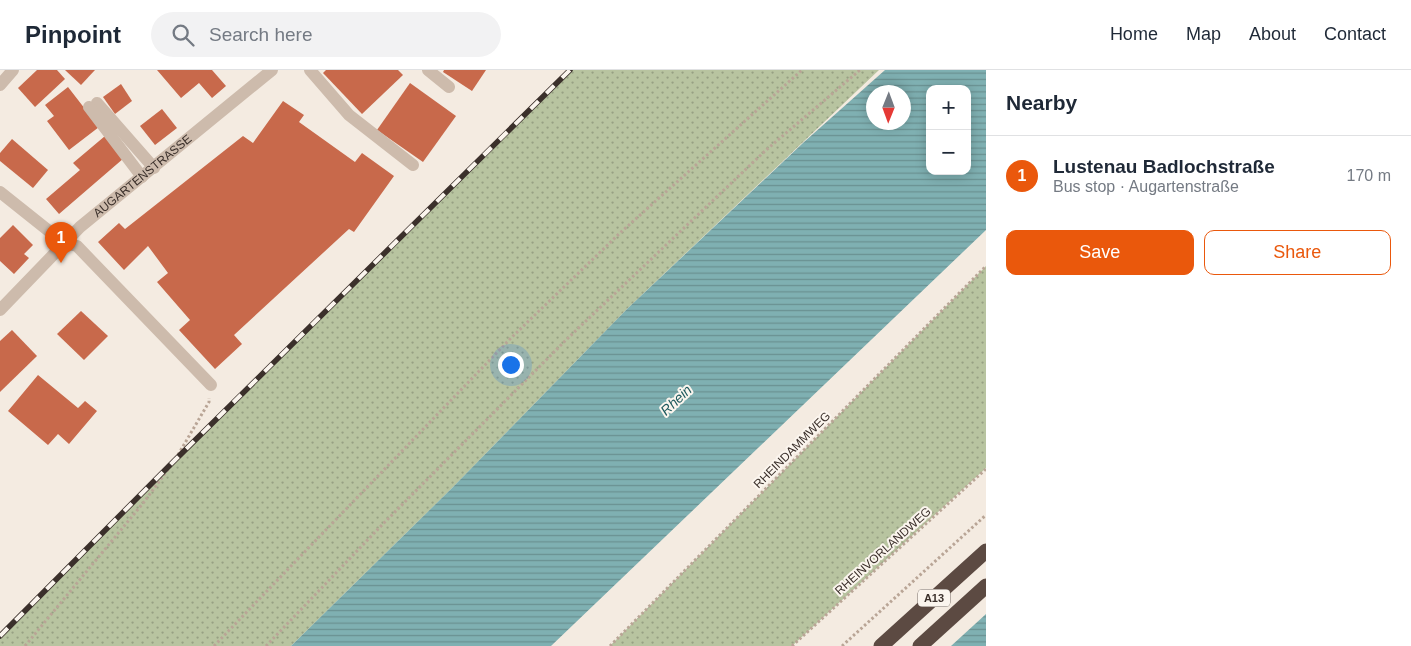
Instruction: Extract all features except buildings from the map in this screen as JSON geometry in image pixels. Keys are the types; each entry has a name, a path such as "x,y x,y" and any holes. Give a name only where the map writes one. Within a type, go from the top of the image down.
{"highway":[{"name":"A13","path":"882,646 986,551"},
{"name":"A13","path":"920,646 986,586"}],"street":[{"path":"0,85 13,70"},
{"name":"AUGARTENSTRASSE","path":"0,310 80,227 272,70"},
{"path":"310,70 349,115 413,165"},
{"path":"428,70 449,87"},
{"path":"142,177 93,105 154,168"},
{"path":"2,197 64,243 77,246 211,385"}],"path":[{"path":"214,646 511,338 620,233 802,70"},
{"path":"266,646 380,527 566,340 765,151 860,70"},
{"name":"RHEINDAMMWEG","path":"610,646 986,266"},
{"path":"25,646 144,502 175,460 209,402 211,385"},
{"name":"RHEINVORLANDWEG","path":"792,646 986,469"},
{"path":"842,646 986,515"}],"green space":[{"path":"570,70 879,70 627,309 452,488 291,646 0,646 0,636 63,572"},
{"path":"986,266 986,468 792,646 610,646"}],"water":[{"name":"Rhein","path":"885,70 986,70 986,230 551,646 291,646 452,488 627,309 804,142 866,87 866,130 911,130 911,85 868,85"},
{"path":"986,614 986,646 951,646"}],"railway":[{"path":"0,636 175,460 570,70"}],"place":[{"name":"Lustenau Badlochstraße","path":"61,263"}]}
